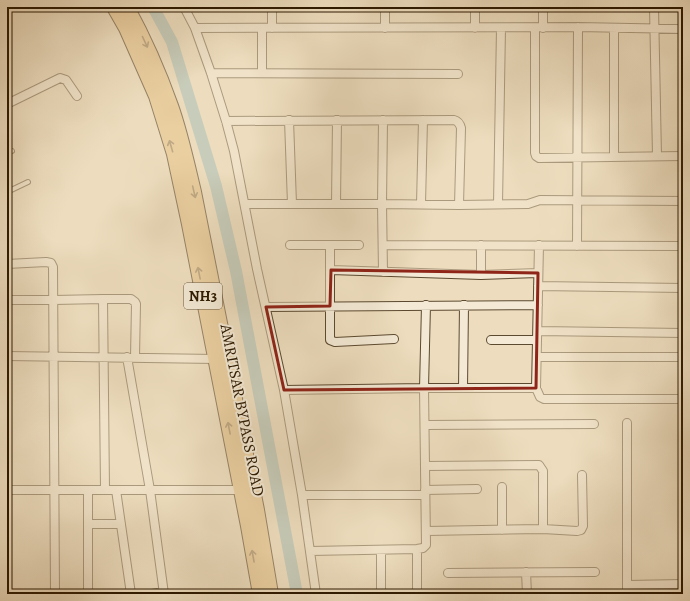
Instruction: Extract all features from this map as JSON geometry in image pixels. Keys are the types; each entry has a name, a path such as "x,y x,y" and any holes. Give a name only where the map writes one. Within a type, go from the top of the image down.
{"highway":[{"name":"AMRITSAR BYPASS ROAD","path":"114,7 126,28 156,96 174,154 216,359 260,594"},
{"name":"AMRITSAR BYPASS ROAD","path":"127,7 153,59 171,105 182,142 194,192 257,510 271,594"}],"street":[{"path":"184,7 195,28 211,73 234,151 257,270 284,390 302,495 316,594"},
{"path":"272,7 272,28"},
{"path":"385,7 385,28"},
{"path":"475,7 475,28"},
{"path":"543,7 539,28 535,155 539,158 683,156"},
{"path":"654,7 658,156"},
{"path":"195,28 578,27 683,29"},
{"path":"577,246 578,27"},
{"path":"262,28 262,73"},
{"path":"498,204 501,28"},
{"path":"614,28 614,156"},
{"path":"211,73 458,74"},
{"path":"7,104 60,78 66,80 77,96"},
{"path":"289,120 292,204"},
{"path":"336,204 337,120"},
{"path":"383,120 383,272"},
{"path":"421,204 423,120"},
{"path":"226,121 456,120 461,128 459,205"},
{"path":"245,204 459,205 528,204 540,200 683,201"},
{"path":"290,245 359,245"},
{"path":"330,245 331,341 394,339"},
{"path":"383,245 683,246"},
{"path":"481,245 481,275"},
{"path":"539,245 536,388 540,396 544,399 683,399"},
{"path":"7,264 46,262 51,263 53,267 56,594"},
{"path":"331,270 481,275 538,273"},
{"path":"538,286 683,288"},
{"path":"103,299 105,490"},
{"path":"7,300 131,299 135,302 136,310 131,357 163,593 152,594"},
{"path":"310,551 417,549 423,548 426,545 424,388 426,305"},
{"path":"463,388 464,305"},
{"path":"266,307 538,305"},
{"path":"538,331 683,333"},
{"path":"491,340 537,340"},
{"path":"7,356 216,359"},
{"path":"537,357 683,357"},
{"path":"284,390 536,388"},
{"path":"627,423 627,594"},
{"path":"425,425 594,424"},
{"path":"425,466 540,465 543,471 543,530"},
{"path":"426,531 581,530 583,528 582,475"},
{"path":"502,487 502,530"},
{"path":"302,495 425,492 477,489"},
{"path":"7,490 241,490"},
{"path":"88,490 88,594"},
{"path":"116,490 131,594"},
{"path":"88,524 121,524"},
{"path":"417,549 417,594"},
{"path":"381,550 381,594"},
{"path":"448,572 595,572"},
{"path":"526,572 527,594"},
{"path":"627,585 683,584"}],"lane":[{"path":"7,153 12,151"},
{"path":"7,192 28,182"}],"highlighted area":[{"path":"331,270 538,273 536,388 284,390 266,307 330,306"}],"waterway":[{"path":"153,7 172,42 216,186 236,271 297,594"}]}
